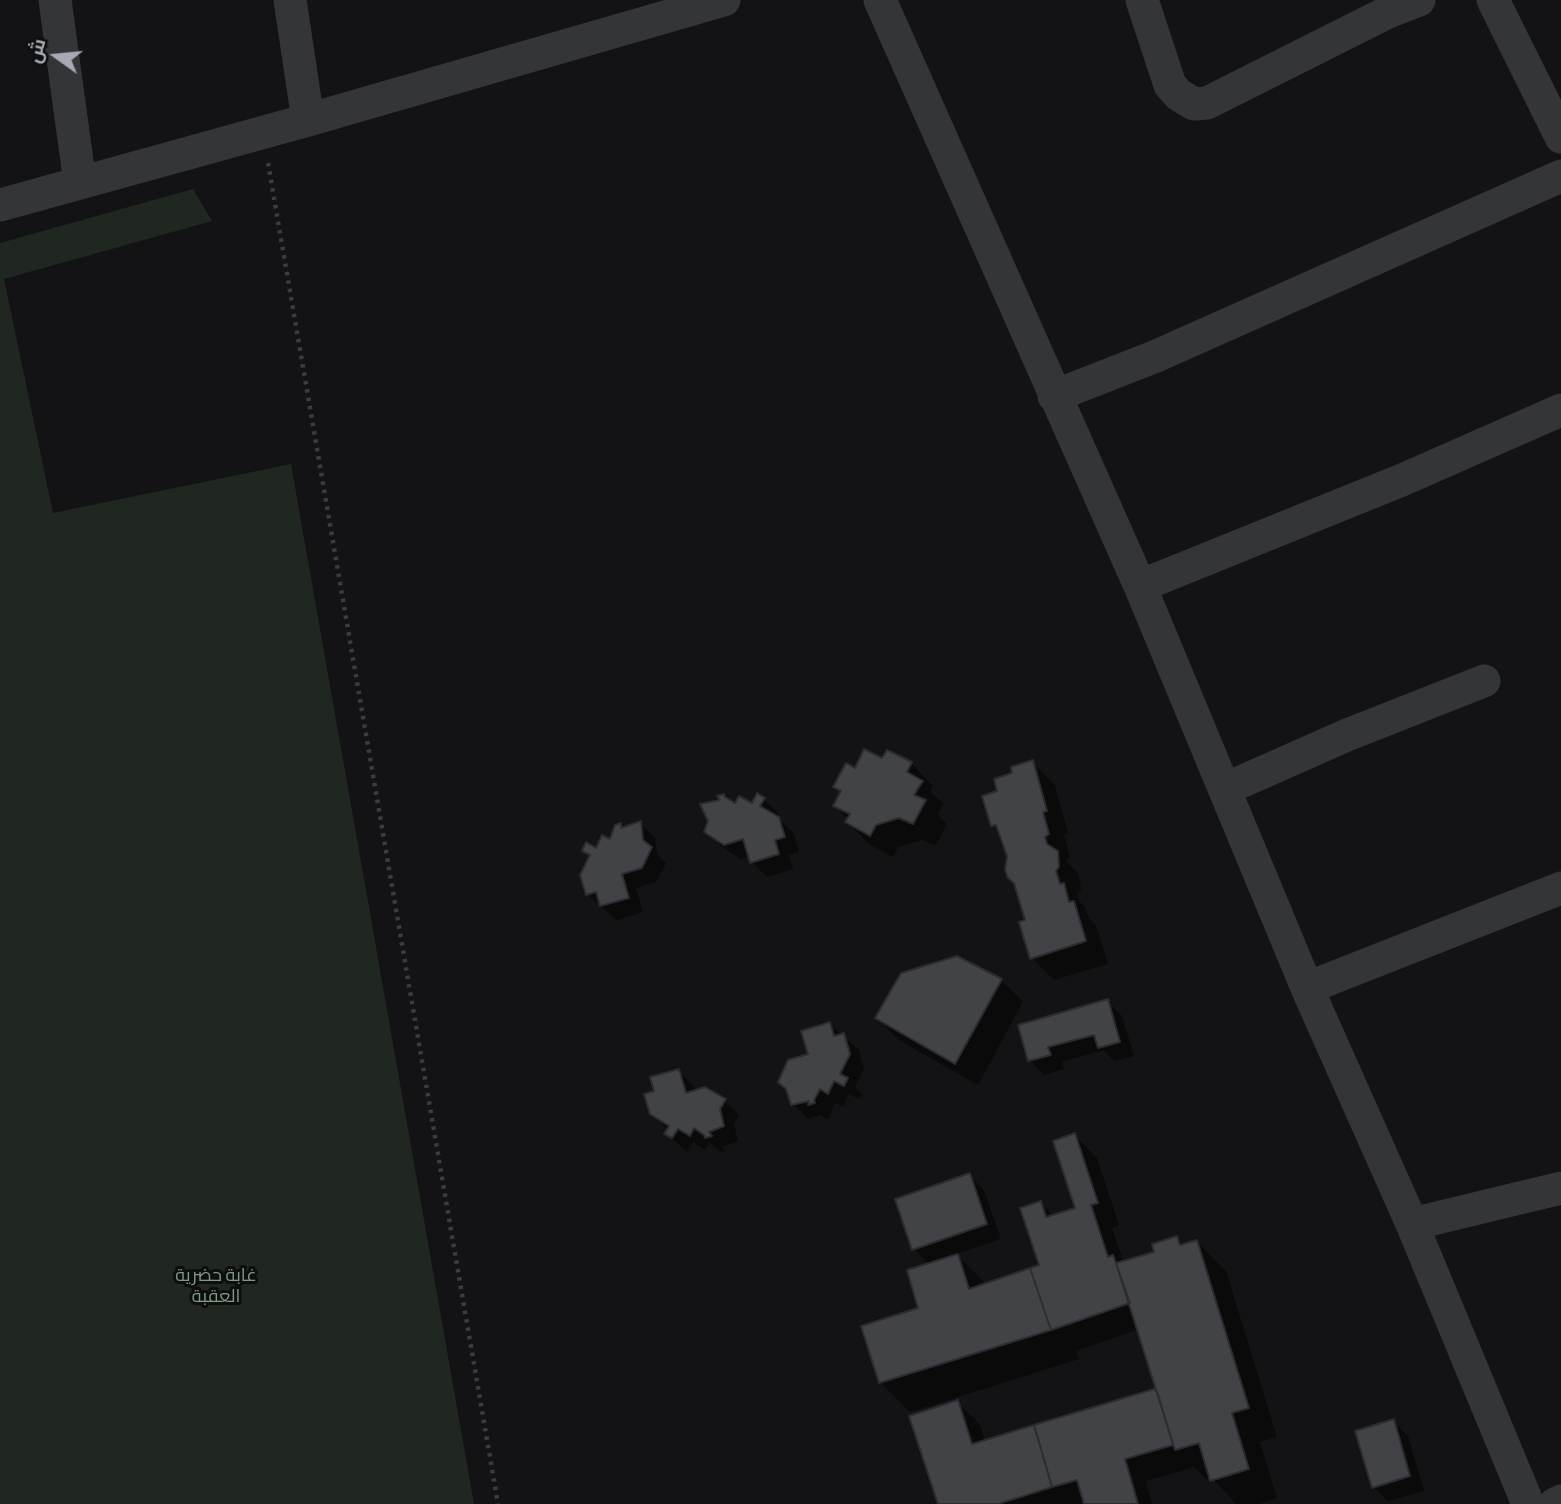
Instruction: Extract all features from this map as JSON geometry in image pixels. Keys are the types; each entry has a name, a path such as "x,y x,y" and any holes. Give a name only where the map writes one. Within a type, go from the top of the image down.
{"street":[{"path":"55,0 80,183"},
{"path":"290,0 308,120"},
{"path":"0,205 308,120 724,0"},
{"path":"880,0 1140,586 1307,988 1412,1224 1528,1504"},
{"path":"1142,0 1170,85 1187,101 1200,104 1388,12 1419,0"},
{"path":"1493,0 1561,137"},
{"path":"1054,396 1154,357 1561,176"},
{"path":"1140,586 1390,485 1561,410"},
{"path":"1225,789 1347,735 1484,681"},
{"path":"1307,988 1561,888"},
{"path":"1412,1224 1561,1188"},
{"path":"1555,1504 1561,1501"}],"path":[{"path":"263,132 498,1504"}],"green space":[{"name":"غابة حضرية العقبة","path":"193,189 212,221 4,279 53,513 291,464 474,1504 0,1504 0,243"}],"building":[{"path":"864,749 882,758 887,750 912,762 907,772 923,781 914,795 926,800 913,824 899,818 876,825 870,836 845,822 850,814 833,806 841,791 833,787 846,763 855,768"},
{"path":"1033,760 1047,811 1043,812 1049,834 1045,837 1047,844 1058,851 1059,867 1056,871 1060,884 1064,883 1069,902 1074,901 1086,941 1030,959 1019,922 1025,920 1014,883 1005,870 1007,856 996,825 991,826 982,796 997,791 994,779 1012,773 1011,767"},
{"path":"757,793 765,798 760,806 779,817 785,837 775,840 779,854 750,863 743,839 724,845 704,832 708,821 700,804 720,800 717,796 724,794 735,803 739,796 752,803"},
{"path":"641,821 643,840 652,847 642,868 622,874 629,898 600,906 596,892 586,895 580,875 590,855 582,851 586,842 596,848 602,835 610,839 615,825 621,823 621,828"},
{"path":"957,956 1002,979 955,1064 875,1018 901,973"},
{"path":"1108,999 1120,1042 1098,1048 1094,1035 1048,1047 1051,1055 1028,1061 1018,1025"},
{"path":"830,1022 834,1036 844,1033 850,1054 840,1074 848,1078 844,1086 834,1081 828,1094 820,1089 815,1103 808,1105 809,1101 791,1105 786,1089 778,1082 788,1060 808,1054 801,1031"},
{"path":"679,1069 686,1093 705,1087 726,1099 720,1109 724,1126 709,1132 712,1136 705,1138 694,1128 690,1136 678,1129 672,1138 664,1134 669,1126 650,1114 644,1094 654,1091 650,1077"},
{"path":"1075,1133 1098,1203 1091,1205 1108,1257 1113,1255 1130,1303 1051,1330 1030,1268 1039,1265 1020,1208 1041,1201 1046,1217 1075,1208 1053,1141"},
{"path":"970,1173 987,1224 912,1250 895,1199"},
{"path":"1177,1236 1180,1245 1197,1240 1249,1408 1232,1413 1249,1469 1210,1481 1199,1443 1175,1450 1116,1263 1154,1252 1152,1244"},
{"path":"958,1254 969,1289 1030,1268 1051,1330 879,1383 861,1326 918,1308 907,1270"},
{"path":"1154,1389 1158,1394 1173,1445 1125,1459 1138,1504 1084,1504 1077,1480 1052,1487 1034,1425"},
{"path":"958,1400 972,1444 1034,1425 1052,1487 998,1504 938,1504 909,1416"},
{"path":"1394,1419 1410,1476 1372,1488 1355,1431"}]}
